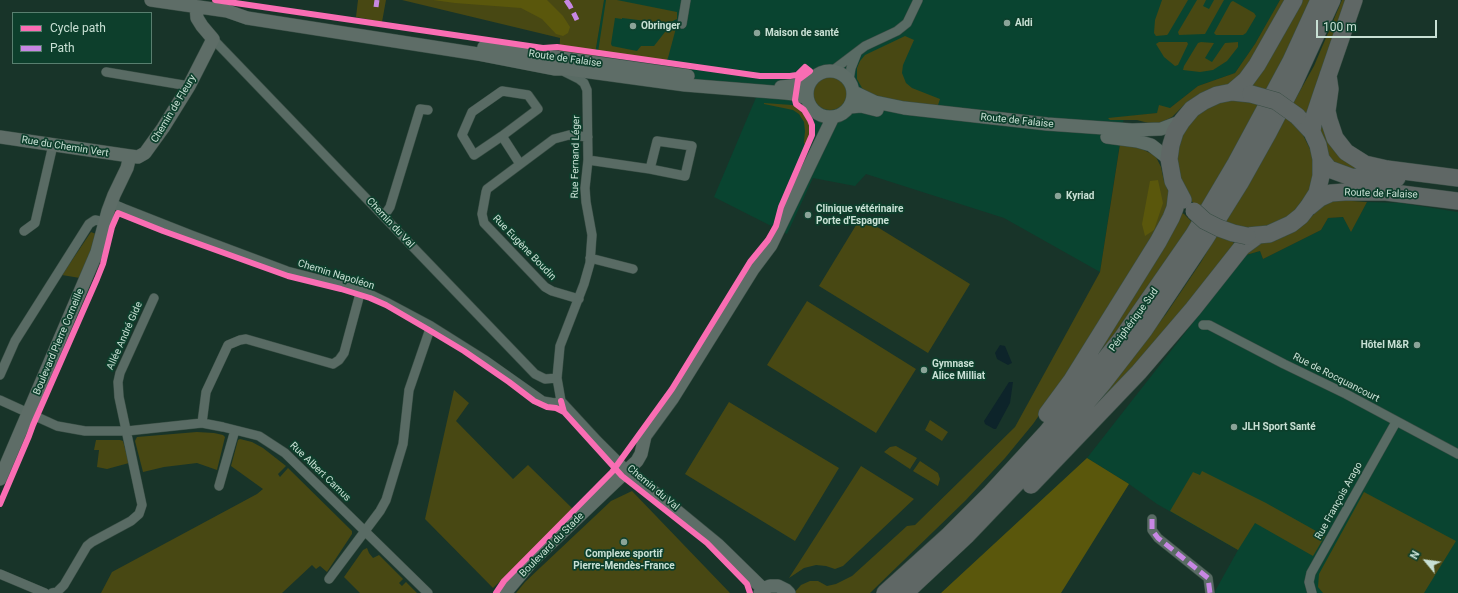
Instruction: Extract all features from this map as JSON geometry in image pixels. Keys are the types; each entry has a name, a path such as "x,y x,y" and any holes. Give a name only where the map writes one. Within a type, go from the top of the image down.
{"highway":[{"path":"1232,92 1246,80 1257,65 1294,0"},
{"name":"Périphérique Sud","path":"905,593 956,545 1107,357 1153,295 1194,234 1236,164 1264,113 1319,0"},
{"name":"Périphérique Sud","path":"885,593 948,536 994,498 1057,439 1144,330 1176,285 1209,233 1268,133 1298,76 1332,0"},
{"path":"1312,132 1314,117 1354,0"},
{"path":"1328,75 1330,89 1328,120 1335,138 1346,152 1365,164 1387,169 1458,178"},
{"path":"1232,92 1251,94 1276,101 1298,116 1312,132 1318,145 1321,159 1321,176 1318,187 1308,207 1301,216 1291,224 1275,232 1252,236 1233,233 1218,228 1206,221 1185,202 1178,191 1170,170 1169,159 1171,145 1175,132 1182,120 1192,109 1204,101 1217,95 1232,92"},
{"name":"Route de Falaise","path":"1321,159 1329,168 1351,177 1399,178 1458,185"},
{"path":"1178,191 1175,208 1171,218 1150,255 1072,380 1022,448 1001,473 994,498 1022,494 1109,405 1165,343 1242,246 1252,236"},
{"name":"Route de Falaise","path":"1308,207 1320,198 1331,193 1345,192 1386,192 1458,201"}],"main road":[{"name":"Route de Falaise","path":"151,0 196,3 247,18 478,54 555,68 685,85 794,94 807,98"},
{"path":"196,3 197,18 213,39"},
{"name":"Route de Falaise","path":"227,11 246,11 730,83 784,87 809,84"},
{"name":"Chemin de Fleury","path":"130,156 141,156 148,150 189,86 213,39"},
{"path":"825,71 832,71 839,72 851,86 854,97 850,107 840,116 833,117 820,115 815,112 811,108 807,98 809,84 819,74 825,71"},
{"name":"Route de Falaise","path":"851,86 875,102 904,108 1047,124 1132,130 1161,129 1182,120"},
{"name":"Route de Falaise","path":"850,107 861,106 892,113 933,119 1137,140 1151,145 1169,159"},
{"name":"Boulevard du Stade","path":"815,112 819,122 820,134 815,155"},
{"name":"Boulevard du Stade","path":"505,593 532,562 628,471 639,458 645,436 672,399 753,268 772,245 833,117"},
{"name":"Rue du Chemin Vert","path":"0,137 130,156"},
{"path":"111,202 127,168 130,156"},
{"name":"Boulevard Pierre Corneille","path":"0,479 97,252 111,202"},
{"name":"Chemin du Val","path":"628,471 718,545 762,591 770,586 778,586 789,593"}],"street":[{"path":"682,24 686,0"},
{"path":"832,71 865,46 897,31 902,27 907,22 918,0"},
{"name":"Chemin du Val","path":"213,39 535,374 545,379 557,378"},
{"path":"851,86 851,68 858,52"},
{"name":"Rue Fernand Léger","path":"555,68 572,74 579,79 585,86 588,95 588,160 586,202 592,235 590,258 584,284 560,346 557,378"},
{"path":"106,72 189,86"},
{"path":"502,90 528,96 538,109 502,136 474,155 462,135 472,112 502,90"},
{"path":"384,216 390,207 420,109 428,110"},
{"path":"502,136 520,164"},
{"name":"Rue Eugène Boudin","path":"579,299 552,291 545,287 484,223 482,214 487,189 554,139 569,136 588,137"},
{"path":"588,160 650,169 685,176 692,146 657,141 650,169"},
{"path":"24,231 35,223 53,145"},
{"name":"Chemin Napoléon","path":"111,202 191,235 287,271 361,290 431,326 485,360 543,401 561,401"},
{"path":"0,375 14,341 89,224 95,220 105,222"},
{"path":"590,258 633,268"},
{"path":"202,423 206,392 228,345 246,339 333,364 344,353 361,290"},
{"name":"Allée André Gide","path":"52,593 57,592 64,585 92,542 131,521 139,514 142,505 118,392 119,377 154,298"},
{"name":"Rue de Rocquancourt","path":"1203,325 1209,325 1346,394 1458,454"},
{"path":"329,579 380,511 386,500 403,444 409,390 431,326"},
{"path":"557,378 561,401"},
{"name":"Rue Albert Camus","path":"0,400 57,426 85,432 127,431 202,423 259,436 285,453 428,593"},
{"name":"Chemin du Val","path":"561,401 628,471"},
{"name":"Rue François Arago","path":"1312,593 1309,582 1311,573 1396,422"},
{"path":"219,486 235,430"},
{"path":"1152,519 1152,530 1158,538 1208,578 1210,593"},
{"path":"0,574 44,593"}],"shaded area":[{"path":"358,0 386,0 382,22 356,17"},
{"path":"402,0 604,0 593,66 559,61 560,38"},
{"path":"433,0 547,0 563,16 570,27 568,33 563,36 556,34 542,19 521,8"},
{"path":"604,0 1280,0 1255,44 1235,73 1198,86 1170,108 1157,113 1124,117 1100,272 1004,218 866,174 855,186 813,178 787,234 714,197 760,88 593,66"},
{"path":"606,0 617,0 677,12 677,19 658,28 658,24 646,23 646,21 615,18 611,44 612,46 637,51 641,46 654,46 665,32 676,28 666,61 598,52"},
{"path":"1162,0 1188,0 1168,34 1156,36 1154,33 1155,20"},
{"path":"1197,0 1206,0 1203,6 1209,9 1214,0 1224,0 1205,34 1179,35 1178,32"},
{"path":"1280,0 1287,0 1247,68 1235,80 1225,86 1213,88 1198,95 1184,105 1172,117 1160,123 1152,124 1137,120 1110,120 1108,118 1157,113 1159,105 1170,108 1198,86 1235,73 1255,44"},
{"path":"1300,0 1312,0 1268,90 1249,87"},
{"path":"1342,0 1350,0 1307,116 1292,105 1314,66"},
{"path":"1233,1 1254,13 1256,16 1246,33 1243,35 1216,35 1214,33 1231,2"},
{"path":"905,36 914,40 903,65 902,73 906,83 912,88 940,99 937,108 872,96 862,88 857,79 857,68 865,55"},
{"path":"1159,42 1187,42 1188,44 1178,65 1175,66 1164,57 1156,44"},
{"path":"1238,42 1238,47 1227,61 1213,70 1200,72 1183,70 1198,43 1214,43 1205,58 1212,62 1225,43"},
{"path":"833,76 842,81 846,86 846,100 842,105 837,109 827,110 823,109 814,100 813,90 814,86 823,77"},
{"path":"1230,99 1262,103 1202,209 1191,201 1186,194 1175,160 1179,139 1196,112"},
{"path":"764,103 792,105 797,107 805,116 809,124 809,136 806,143 804,144 804,122 799,114 793,110"},
{"path":"1317,115 1368,170 1342,169 1328,157 1317,136"},
{"path":"1286,116 1302,133 1311,151 1314,162 1312,187 1289,218 1253,230 1224,224"},
{"path":"1120,144 1140,148 1156,157 1161,167 1164,181 1169,193 1169,207 1079,358 1033,424 1005,458 965,501 870,593 794,593 801,585 810,581 818,581 827,586 836,584 852,576 907,526 915,525 1015,427 1100,272"},
{"path":"1158,180 1163,203 1154,230 1145,236 1142,224 1150,181"},
{"path":"1337,200 1367,202 1351,232 1343,217 1328,218 1321,230 1263,259 1260,251 1246,255 1257,244 1308,220 1325,203"},
{"path":"1367,202 1401,203 1458,212 1458,593 1214,593 1238,550 1157,504 1129,484 1087,458 1246,255 1260,251 1263,259 1321,230 1328,218 1343,217 1351,231"},
{"path":"1178,211 1184,214 1193,223 1102,354 1075,381"},
{"path":"861,217 970,284 928,353 819,286"},
{"path":"91,232 96,234 80,278 62,275"},
{"path":"1216,236 1234,243 1173,325 1085,418 1166,314 1201,262"},
{"path":"807,301 916,369 876,433 767,365"},
{"path":"454,390 469,403 456,421 513,479 528,465 574,510 493,588 425,519"},
{"path":"729,402 839,468 795,541 685,474"},
{"path":"930,420 948,432 942,441 925,430"},
{"path":"197,432 214,433 225,437 217,470 197,463 164,467 143,472 135,441 137,437"},
{"path":"240,439 252,442 263,448 286,466 278,474 280,477 288,468 352,531 352,534 327,572 320,566 316,569 312,565 282,593 101,593 112,572 257,494 263,489 231,466 238,440"},
{"path":"96,440 123,441 129,463 107,469 97,467 99,450 94,450"},
{"path":"896,446 917,458 910,469 884,452 890,447"},
{"path":"1087,458 1129,484 1061,593 941,593"},
{"path":"920,461 938,473 940,479 938,486 913,471"},
{"path":"861,466 914,499 843,566 835,569 816,565 804,568 789,578"},
{"path":"1202,471 1266,503 1325,536 1313,556 1255,523 1238,550 1170,511 1193,472 1200,475"},
{"name":"Complexe sportif Pierre-Mendès-France","path":"632,491 730,593 516,593 525,582 611,501"},
{"path":"1364,492 1456,541 1424,593 1323,593 1318,587 1319,574"},
{"path":"367,548 373,558 379,555 403,579 399,583 402,586 406,582 417,593 360,593 344,577 363,550"}],"water":[{"path":"1000,345 1005,346 1012,363 1008,365 997,359 995,353"},
{"path":"1009,382 1013,382 1010,403 996,429 994,429 985,424 984,421"}],"marked path":[{"path":"376,7 377,0"},
{"path":"566,0 577,20"},
{"path":"1152,519 1152,530 1158,538 1208,578 1210,593"}],"cycle path":[{"path":"215,0 543,48 557,47 760,76 797,75 805,67 810,71 798,80 795,100 796,104 804,110 810,120 812,125 812,135 781,207 776,226 768,240 750,262 672,389 612,472 504,581 496,593"},
{"path":"0,504 97,279 103,264 112,227 118,213 163,231 288,276 341,289 370,298 386,305 464,351 534,401 564,412"},
{"path":"561,401 564,412 622,476 707,543 747,584 750,593"}],"place":[{"name":"Aldi","path":"1007,23"},
{"name":"Obringer","path":"633,26"},
{"name":"Maison de santé","path":"757,33"},
{"name":"Kyriad","path":"1058,196"},
{"name":"Clinique vétérinaire Porte d'Espagne","path":"808,215"},
{"name":"Hôtel M&R","path":"1417,345"},
{"name":"Gymnase Alice Milliat","path":"924,370"},
{"name":"JLH Sport Santé","path":"1234,427"},
{"name":"Complexe sportif Pierre-Mendès-France","path":"624,542"}]}
